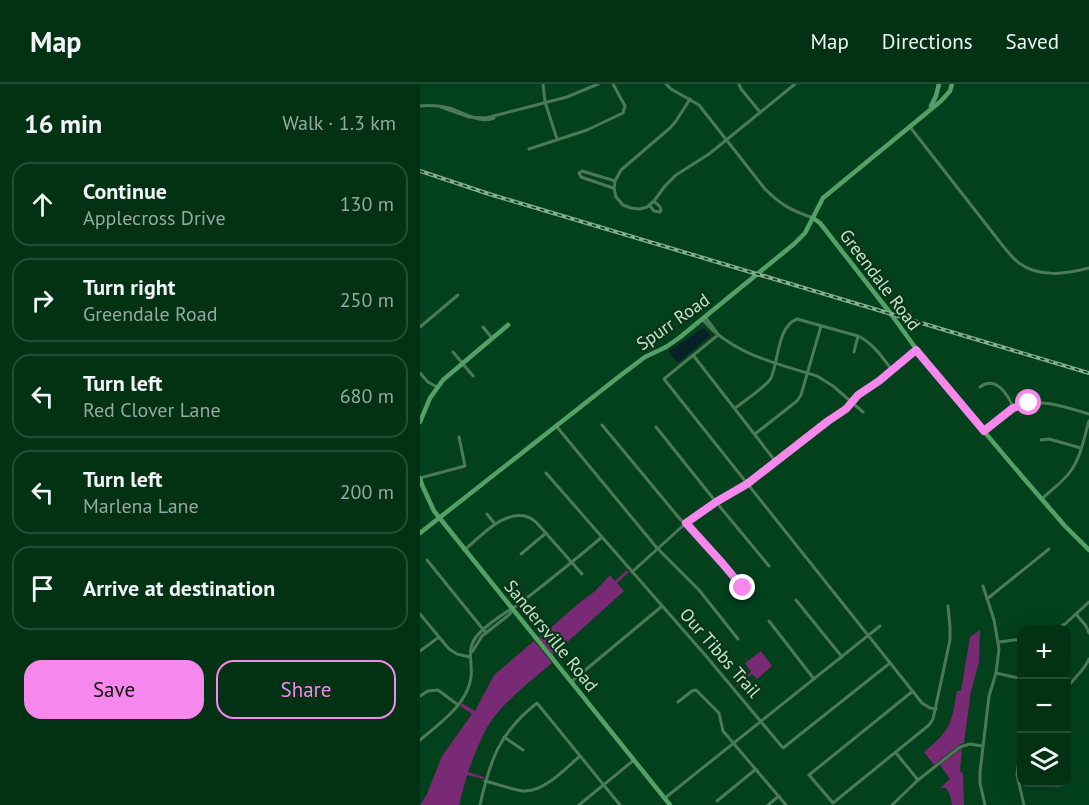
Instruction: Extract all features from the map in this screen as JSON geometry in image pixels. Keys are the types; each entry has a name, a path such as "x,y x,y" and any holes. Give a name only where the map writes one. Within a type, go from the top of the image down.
{"street":[{"path":"543,84 545,102 556,139"},
{"path":"420,106 448,108 475,117 486,118 567,97 598,84"},
{"path":"529,149 587,130 623,113 625,106 613,84"},
{"path":"666,84 699,105 774,198 787,207 813,218"},
{"path":"739,84 760,112"},
{"path":"690,99 670,128 621,170 614,188 616,196 623,205 640,209 650,206 676,175 702,159 795,84"},
{"name":"Spurr Road","path":"924,115 934,102 939,84"},
{"name":"Spurr Road","path":"421,531 645,357 671,344 704,319 800,239 823,198 948,94 952,84"},
{"path":"910,127 1009,254 1020,264 1053,274 1089,268"},
{"path":"614,188 581,177 579,174 582,171 615,181"},
{"path":"650,206 654,211 660,212 660,207 654,201"},
{"name":"Greendale Road","path":"813,218 820,223 858,271 916,350 1042,499 1089,550"},
{"path":"420,327 458,295"},
{"path":"704,319 713,332 740,350 825,380 863,412"},
{"path":"735,408 771,379 785,330 792,321 797,319 858,336 871,344 892,370"},
{"path":"420,422 437,387 508,325"},
{"path":"755,434 797,401 822,326"},
{"path":"483,327 492,338"},
{"path":"718,335 664,379 922,703 936,709"},
{"path":"854,352 858,336"},
{"path":"632,572 686,523 747,484 846,409 858,395 879,381 916,350"},
{"path":"453,352 473,376"},
{"path":"693,355 776,462"},
{"path":"420,373 428,382 437,387"},
{"path":"981,387 986,383 1000,387 1009,397 1013,408"},
{"path":"984,431 1013,408 1029,403 1054,404 1089,414"},
{"path":"1042,499 1070,472 1077,460 1089,421"},
{"path":"602,424 743,588"},
{"path":"557,427 657,548 699,590 738,639"},
{"path":"656,427 769,566"},
{"path":"420,478 465,466 459,437"},
{"path":"1041,440 1049,439 1081,448"},
{"name":"Our Tibbs Trail","path":"546,473 783,748 890,663"},
{"name":"Sandersville Road","path":"420,478 429,501 440,518 670,805"},
{"path":"487,514 495,524"},
{"path":"465,550 495,524 508,518 528,517 536,522 582,574"},
{"path":"521,554 546,533"},
{"path":"420,740 447,718 465,694 471,678 470,657 473,642 505,613 602,537"},
{"path":"987,599 1049,549"},
{"path":"427,560 485,631"},
{"path":"983,586 999,642 999,662 989,696 983,746 980,783 985,805"},
{"path":"796,600 842,657"},
{"path":"1061,625 1089,602"},
{"path":"913,691 809,775 833,803 896,753 933,719 950,640 948,606"},
{"path":"571,682 661,607"},
{"path":"420,614 449,649 457,654 470,657"},
{"path":"1076,614 1089,633"},
{"path":"769,621 814,679"},
{"path":"665,798 880,626"},
{"path":"420,651 439,637"},
{"path":"999,642 1017,640"},
{"path":"1071,684 1088,665 1089,659"},
{"path":"996,673 1017,678"},
{"path":"420,696 428,691 438,690 458,705"},
{"path":"678,702 692,690 696,690 719,713 723,731 786,805"},
{"path":"480,805 485,781 495,753 520,717 537,703 620,805"},
{"path":"504,737 523,750"},
{"path":"892,805 918,780 960,747 970,744 983,746"},
{"path":"896,753 918,780"},
{"path":"485,781 515,789 530,791 538,789 580,756"},
{"path":"579,805 634,760"},
{"path":"717,801 756,769"},
{"path":"1020,787 1024,805"},
{"path":"768,805 779,796"}],"shaded area":[{"path":"627,570 629,572 617,583 624,591 553,655 539,638 595,591 610,575 615,581"},
{"path":"980,630 979,662 971,691 964,743 934,765 924,752 940,738 948,726 957,691 961,691 970,637"},
{"path":"534,641 552,663 514,696 490,723 468,772 484,777 484,779 467,775 459,805 420,805 427,794 442,756 472,714 460,706 462,703 475,711 494,675"},
{"path":"761,651 772,666 757,679 752,674 735,688 751,672 745,663"},
{"path":"962,748 960,771 963,774 964,805 952,805 946,788 940,788 950,779 940,765"}],"water":[{"path":"703,328 710,336 678,363 668,351"}],"railway":[{"path":"420,171 489,194 1089,373"}],"route":[{"path":"743,588 686,523 747,484 841,413 858,395 879,381 916,350 984,431 1006,412 1029,403"}]}
